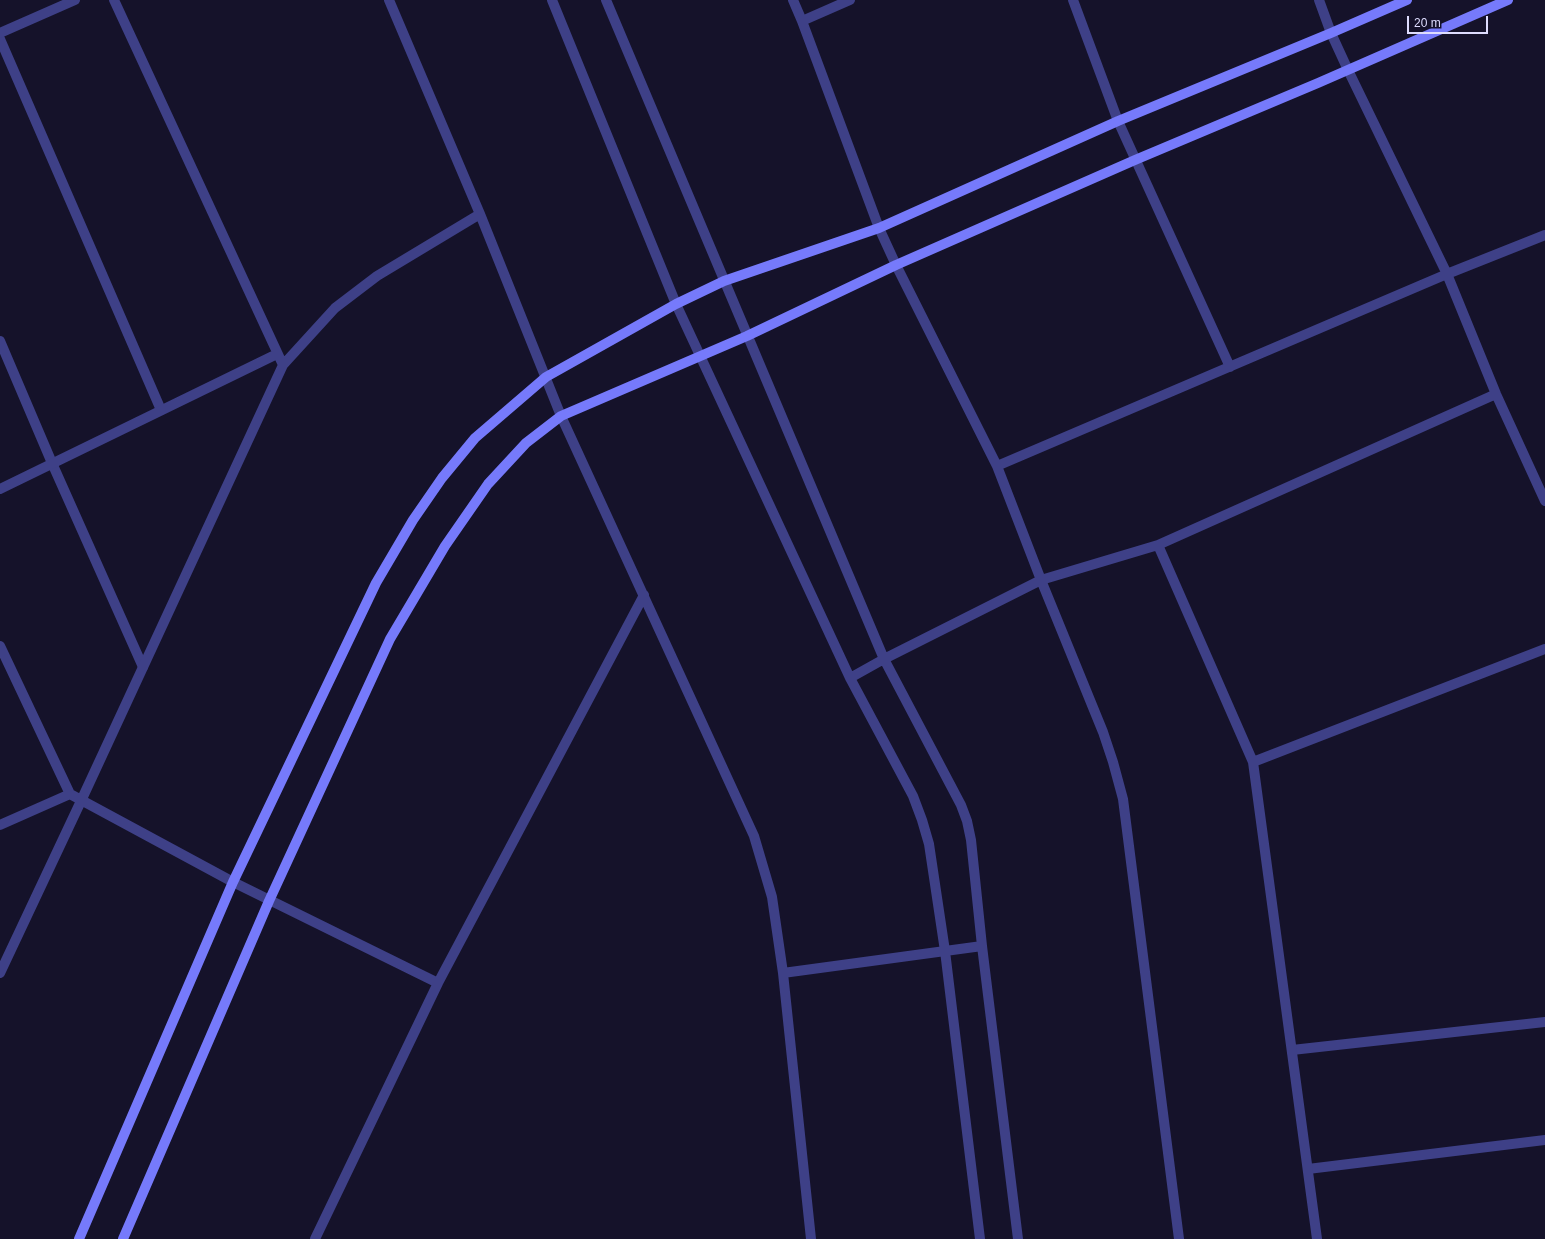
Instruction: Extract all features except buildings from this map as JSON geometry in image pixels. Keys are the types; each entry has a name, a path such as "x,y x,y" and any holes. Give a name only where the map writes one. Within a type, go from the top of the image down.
{"street":[{"path":"0,33 75,0"},
{"path":"114,0 283,365"},
{"path":"388,0 480,214 561,416 754,836 772,897 783,973 811,1239"},
{"path":"552,0 676,304 850,678 913,796 922,820 929,844 945,951 980,1239"},
{"path":"606,0 884,659 961,805 967,821 971,840 982,946 1018,1239"},
{"path":"793,0 879,228 896,265 997,466 1041,580 1103,732 1113,762 1123,799 1179,1239"},
{"path":"802,21 850,0"},
{"path":"1073,0 1118,121 1230,367"},
{"path":"1319,0 1331,33 1348,70 1447,274 1496,394 1545,501"},
{"path":"79,1239 233,882 376,583 413,520 442,478 474,438 546,377 676,304 724,281 879,228 1118,121 1407,0"},
{"path":"122,1239 269,900 390,639 445,546 488,484 526,443 561,416 701,357 896,265 1135,160 1348,70 1508,0"},
{"path":"0,39 161,410"},
{"path":"0,973 283,365 341,303 377,276 480,214"},
{"path":"997,466 1447,274 1545,235"},
{"path":"0,341 52,463 143,667"},
{"path":"0,489 277,354"},
{"path":"850,678 884,659 1041,580 1158,545 1496,394"},
{"path":"1158,545 1253,762 1317,1239"},
{"path":"315,1239 438,983 644,595"},
{"path":"0,646 70,794 233,882 438,983"},
{"path":"1253,762 1545,649"},
{"path":"0,825 70,794"},
{"path":"783,973 982,946"},
{"path":"1292,1050 1545,1022"},
{"path":"1308,1169 1545,1140"}]}
